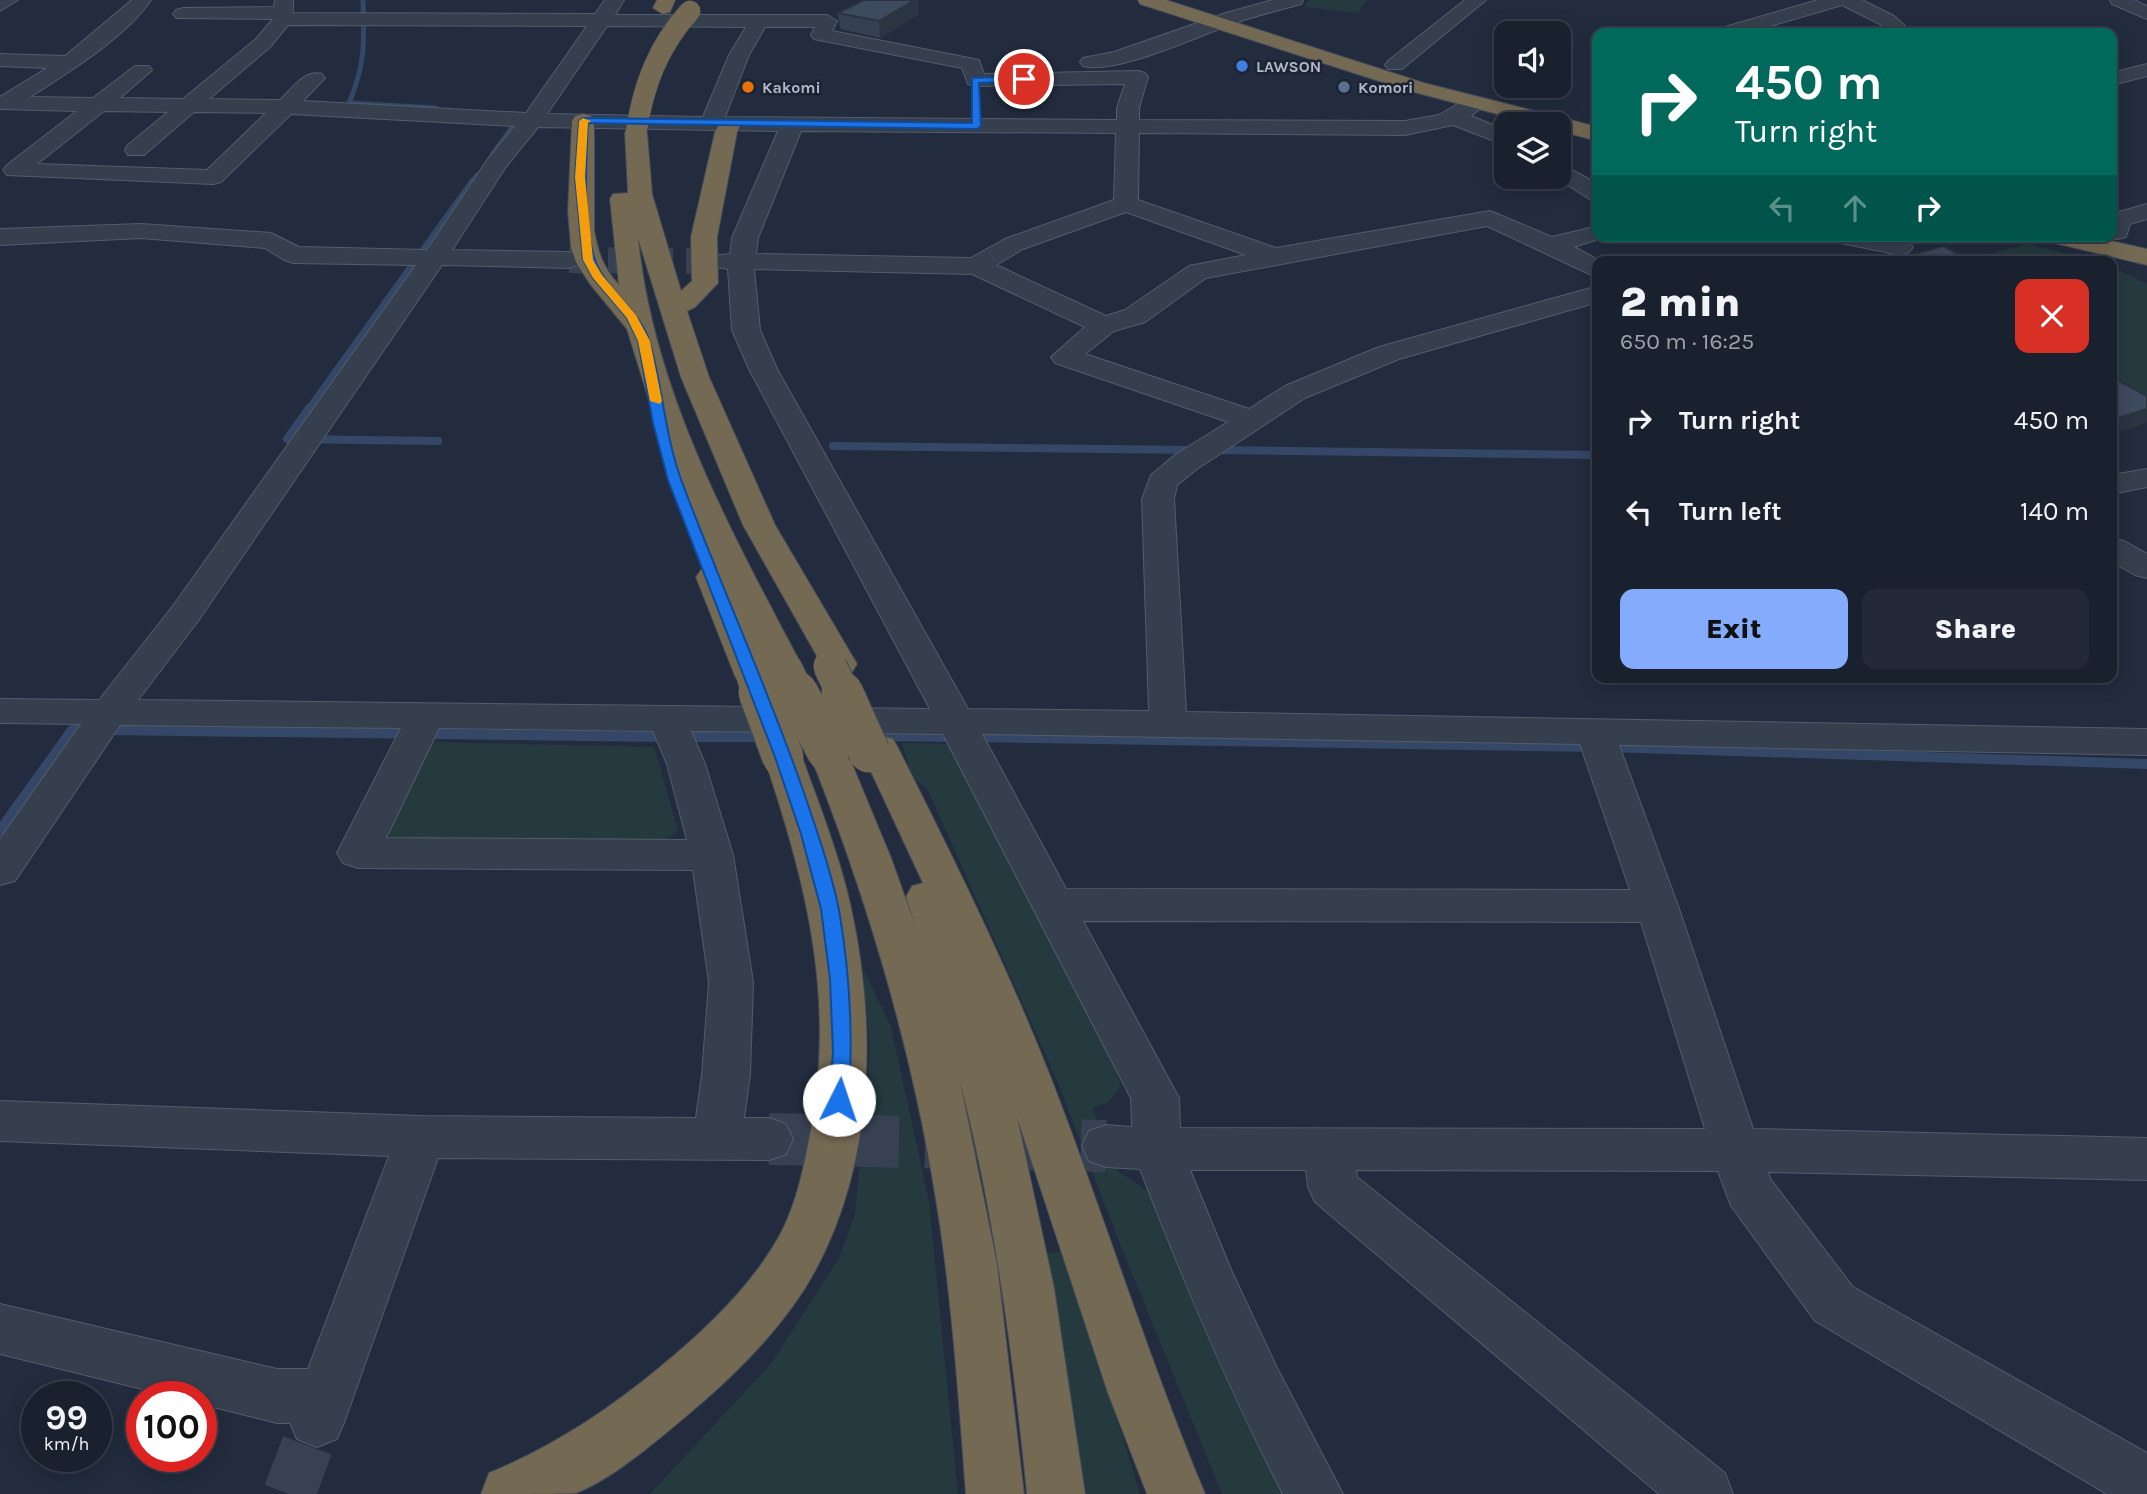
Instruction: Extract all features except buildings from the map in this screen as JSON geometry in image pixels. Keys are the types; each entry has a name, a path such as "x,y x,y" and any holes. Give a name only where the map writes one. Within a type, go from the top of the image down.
{"highway":[{"path":"1147,0 1592,118"},
{"path":"1183,0 1225,20 1406,83 1592,132"},
{"path":"665,4 634,75 624,113 640,194 671,308 716,431 759,525 834,665 840,752 856,818 884,895 935,1070 960,1189 981,1340 995,1494"},
{"path":"696,5 668,37 651,69 629,134 622,221 628,274 651,373 659,423 674,480 769,672 899,820 926,894 985,1085 1009,1191 1023,1271 1056,1494"},
{"path":"583,121 580,177 588,260 597,276 632,317 644,341"},
{"path":"671,308 686,301 705,283 704,237 720,124"},
{"path":"2117,232 2147,239"},
{"path":"2081,242 2147,257"},
{"path":"510,1494 539,1482 618,1436 692,1377 751,1319 797,1253 824,1187 838,1124 842,1052 839,979 830,909 809,834 840,752"},
{"path":"840,752 953,902 1029,1082 1068,1188 1148,1428 1176,1494"}],"street":[{"path":"0,5 9,0"},
{"path":"2,104 70,62 135,10 142,0"},
{"path":"0,870 167,634 180,621 213,568 228,552 306,439 422,257 495,164 521,120 615,0"},
{"path":"720,124 739,55 766,21 788,0"},
{"path":"1068,58 1088,62 1118,58 1225,20 1294,0"},
{"path":"1395,65 1477,0"},
{"path":"1756,28 1839,0"},
{"path":"1847,0 1887,20 1897,28"},
{"path":"2119,0 2147,13"},
{"path":"136,150 262,43 284,11"},
{"path":"183,14 284,11 362,19 827,21 821,35 972,64 977,126"},
{"path":"1118,58 1131,63 1139,71 1128,108 1126,204"},
{"path":"0,60 70,62"},
{"path":"2117,66 2143,72"},
{"path":"142,69 15,170 213,177 315,78"},
{"path":"2117,78 2143,72"},
{"path":"975,80 1138,78"},
{"path":"2,104 285,107 521,120 720,124 1410,128 1439,124 1456,118 1476,103"},
{"path":"1456,118 1494,132"},
{"path":"792,124 745,238 730,261 746,330 763,369 956,722 1155,1098 1157,1149 1206,1275 1257,1387 1314,1494"},
{"path":"1571,177 1592,190"},
{"path":"2117,202 2144,212"},
{"path":"976,266 1014,244 1126,204 1275,256"},
{"path":"2117,226 2119,220 2144,212"},
{"path":"1241,427 1065,357 1104,325 1135,316 1198,272 1490,218 1539,242 1552,245 1592,267"},
{"path":"0,237 141,231 271,241 293,255 569,260"},
{"path":"1552,245 1592,235"},
{"path":"1873,242 1900,247"},
{"path":"730,261 976,266 1104,325"},
{"path":"1168,723 1158,499 1162,482 1186,462 1295,392 1389,353 1592,296"},
{"path":"2117,484 2147,478"},
{"path":"0,710 1168,723 2147,742"},
{"path":"426,716 358,853 712,856"},
{"path":"667,718 686,764 712,856 731,982 726,1075 717,1138"},
{"path":"1594,730 1657,906 1749,1191 1834,1304 2147,1485"},
{"path":"1052,905 1657,906"},
{"path":"0,1121 421,1137 769,1139"},
{"path":"0,1329 321,1408 421,1137"},
{"path":"1106,1146 1157,1149 1737,1150 2147,1159"},
{"path":"1329,1148 1333,1187 1704,1494"}],"green space":[{"path":"1309,0 1367,0 1358,13 1304,7"},
{"path":"2028,244 2077,256 1980,256"},
{"path":"2117,269 2147,284 2147,411 2117,395"},
{"path":"429,742 654,747 678,831 661,844 401,840 391,837 385,829"},
{"path":"902,743 959,744 1096,1022 1121,1086 1109,1102 1092,1108 1118,1171 1158,1198 1234,1394 1285,1494 1222,1494 1056,1078 927,788 912,778"},
{"path":"863,968 891,1027 929,1202 958,1494 650,1494 771,1364 839,1258 855,1215 870,1049"},
{"path":"1066,1251 1140,1494 1083,1494 1032,1256"}],"waterway":[{"path":"363,0 363,52 349,103 436,108"},
{"path":"492,155 520,116"},
{"path":"472,182 477,175"},
{"path":"308,410 473,181"},
{"path":"309,408 287,439 438,441"},
{"path":"833,446 1195,450"},
{"path":"1213,450 1592,455"},
{"path":"0,830 72,730 89,730"},
{"path":"104,730 666,737"},
{"path":"874,736 957,737"},
{"path":"681,737 764,737"},
{"path":"972,737 1594,747"},
{"path":"1609,747 2147,764"}],"tunnel":[{"path":"569,260 718,261"},
{"path":"769,1139 1106,1146"},
{"path":"289,1494 317,1420"}],"slow traffic":[{"path":"587,121 583,121 580,177 588,260 597,276 632,317 644,341 656,401"}],"place":[{"name":"LAWSON","path":"1242,66"},
{"name":"Kakomi","path":"748,87"},
{"name":"Komori","path":"1344,87"}],"route":[{"path":"839,1100 842,1052 839,979 830,909 783,757 674,480 659,423 644,341 632,317 597,276 588,260 580,177 583,121 977,126 975,80 1024,79"}]}
